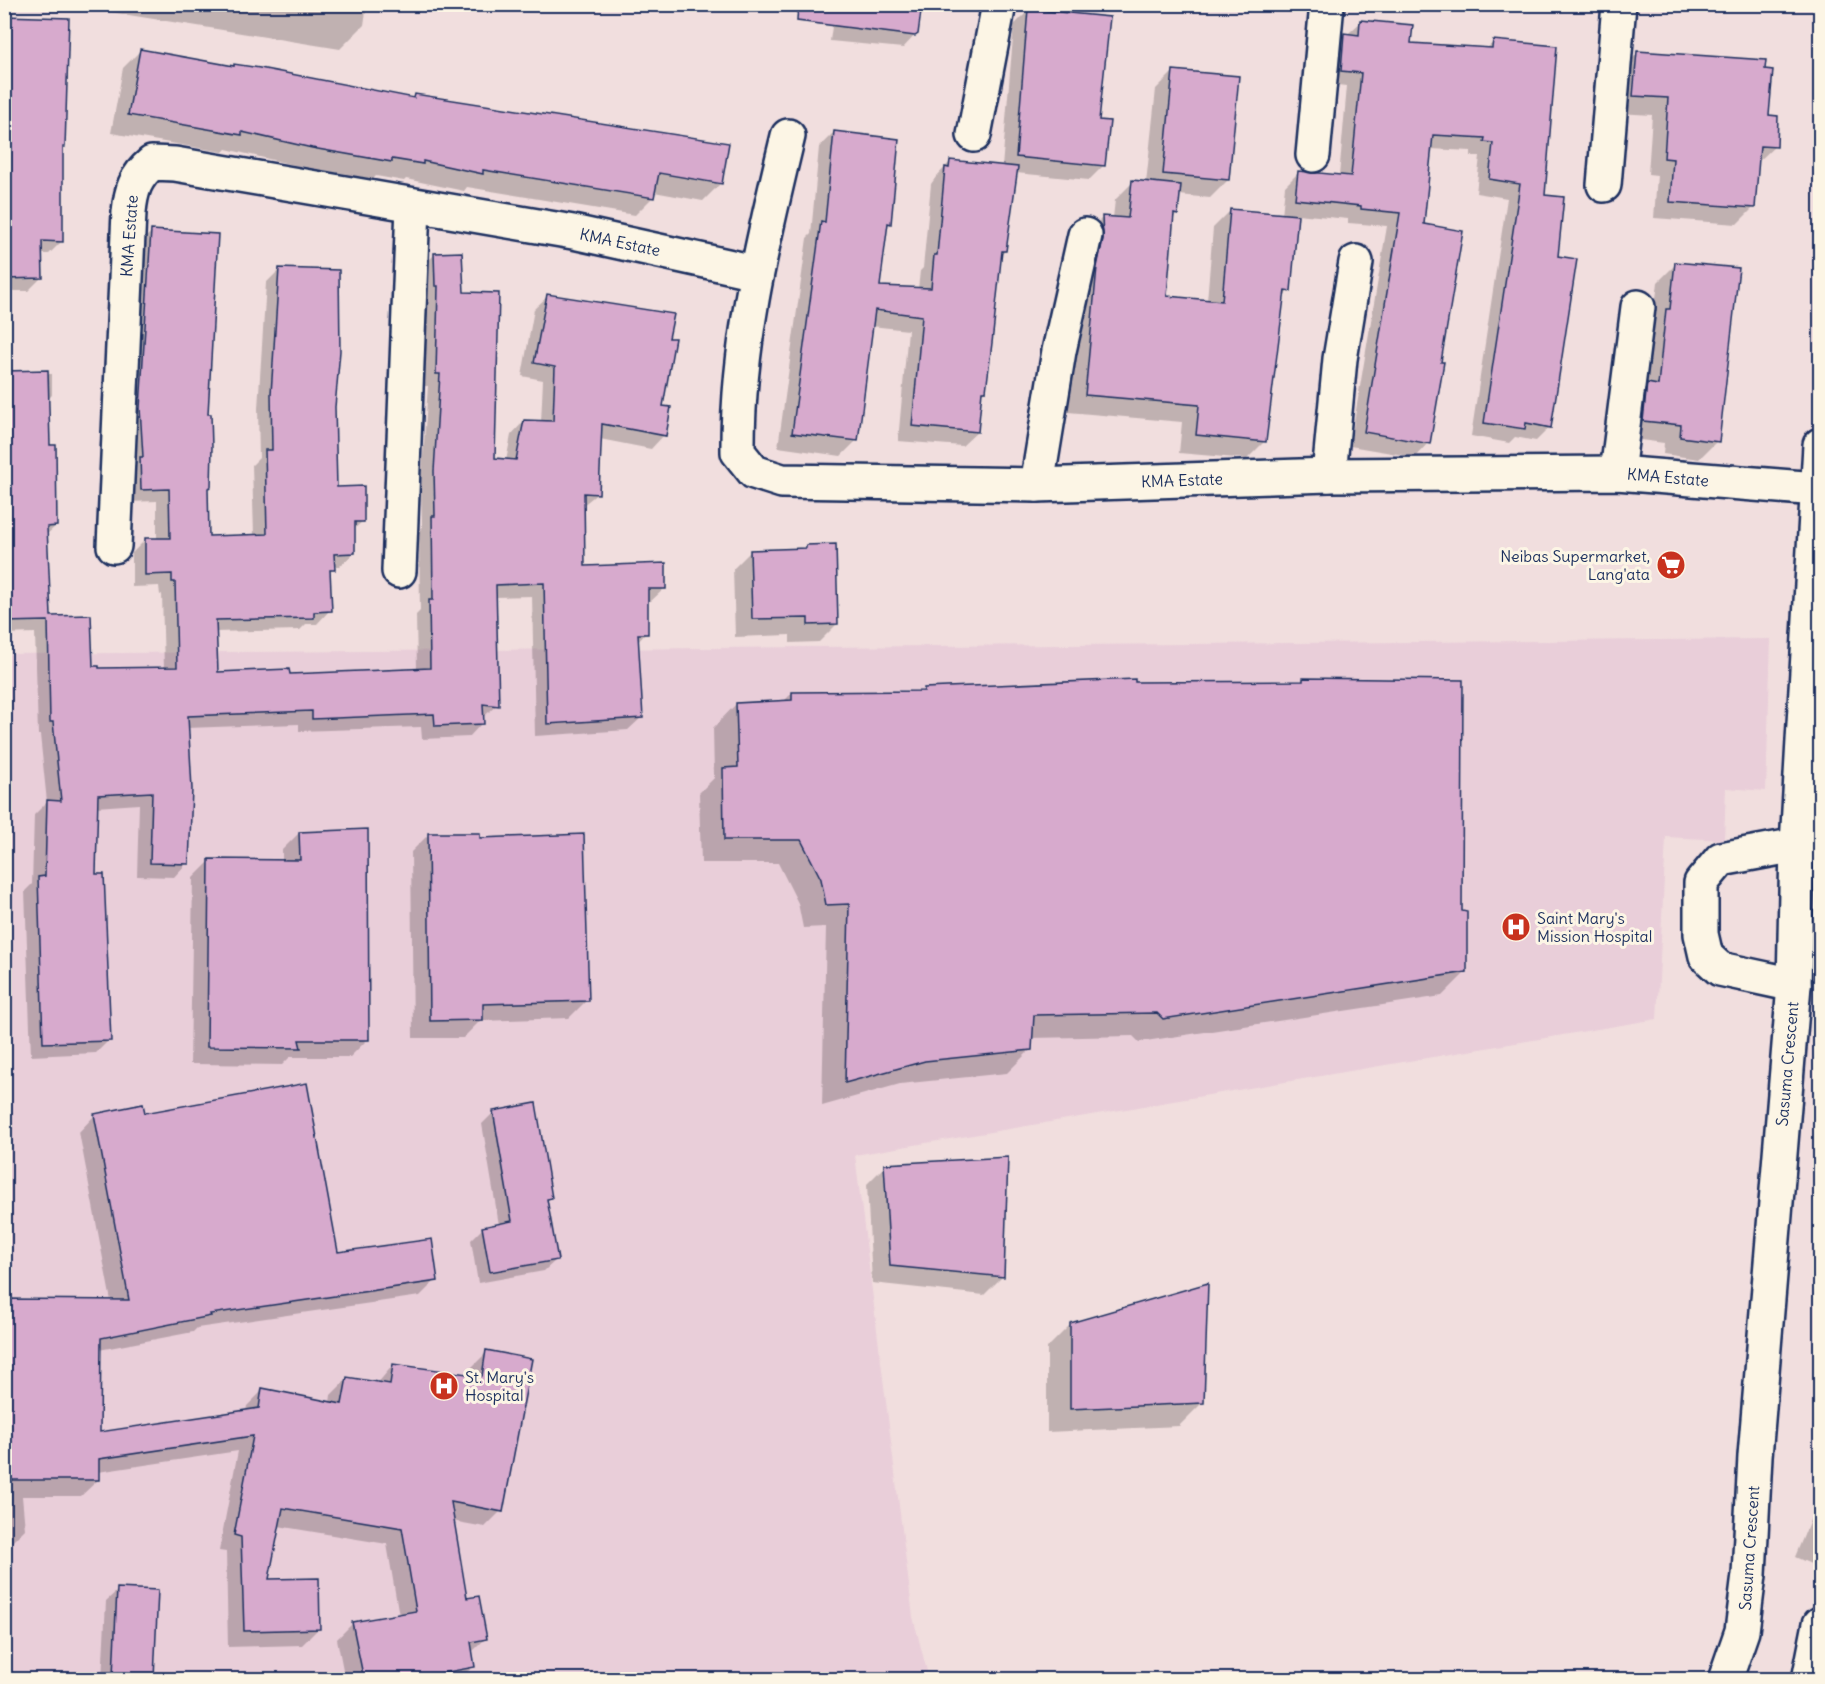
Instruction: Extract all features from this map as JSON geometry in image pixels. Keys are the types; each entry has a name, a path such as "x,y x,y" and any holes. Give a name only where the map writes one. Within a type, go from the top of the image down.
{"street":[{"path":"974,135 999,4"},
{"path":"1313,155 1327,4"},
{"path":"1604,185 1619,4"},
{"name":"KMA Estate","path":"788,136 755,272 738,412 738,452 754,472 782,481 1037,485 1329,475 1617,473 1817,489"},
{"name":"KMA Estate","path":"114,546 131,190 141,172 152,163 175,164 573,232 755,272"},
{"path":"399,571 413,206"},
{"path":"1037,485 1059,351 1085,235"},
{"path":"1329,475 1340,359 1356,262"},
{"path":"1617,473 1638,307"},
{"name":"Sasuma Crescent","path":"1725,1680 1742,1631 1749,1575 1755,1456 1794,985 1797,845 1821,445"},
{"path":"1794,985 1720,969 1706,956 1701,934 1701,883 1721,859 1797,845"},
{"path":"1809,1680 1821,1623"}],"shaded area":[{"name":"St. Mary's Hospital","path":"1771,639 1766,791 1726,788 1724,840 1666,837 1657,1019 855,1155 913,1617 929,1679 5,1679 4,654"}],"building":[{"path":"798,4 922,4 918,34 915,36 797,21"},
{"path":"1028,9 1110,17 1099,120 1110,121 1105,166 1016,157"},
{"path":"4,16 69,18 65,147 63,147 63,242 42,241 43,278 4,279"},
{"path":"1360,20 1413,25 1411,43 1492,48 1493,40 1557,46 1545,195 1564,197 1558,256 1577,259 1551,428 1526,423 1525,429 1484,423 1520,184 1489,179 1493,143 1484,142 1485,138 1433,135 1424,224 1463,231 1430,444 1364,432 1400,213 1295,199 1298,171 1351,176 1361,73 1341,71 1344,33 1359,35"},
{"path":"140,49 234,66 234,64 260,68 414,98 415,94 729,143 722,184 659,173 654,198 483,170 483,174 423,161 423,164 392,159 392,162 312,148 242,132 242,135 128,115"},
{"path":"1637,51 1766,60 1765,69 1773,70 1769,115 1778,116 1777,147 1760,146 1755,208 1670,202 1673,159 1664,158 1668,98 1633,96"},
{"path":"1173,70 1239,76 1229,180 1163,174"},
{"path":"834,131 899,139 891,224 888,223 880,286 931,288 934,255 937,255 945,167 949,168 950,160 1018,167 1006,251 1002,251 986,391 982,391 978,432 912,426 922,316 875,310 858,441 792,433 821,221 825,222"},
{"path":"1132,180 1181,185 1178,215 1174,214 1167,296 1222,301 1230,209 1298,215 1291,291 1285,290 1266,442 1196,435 1199,405 1085,395 1097,267 1103,239 1102,216 1128,218"},
{"path":"151,230 218,234 208,414 211,414 212,447 211,487 208,488 209,536 267,534 265,450 272,450 271,394 279,268 339,270 340,351 335,407 337,487 364,486 364,522 355,522 355,553 334,554 335,570 330,570 332,611 314,612 314,618 216,620 218,672 289,669 290,674 430,668 429,600 433,600 432,516 435,516 434,471 440,374 436,374 438,286 435,286 434,253 462,252 464,292 499,293 495,458 516,460 524,420 553,421 555,367 534,363 547,294 674,314 669,338 675,338 663,406 671,407 666,436 602,424 599,494 584,493 585,566 666,563 666,589 648,589 648,634 638,634 643,718 547,724 544,583 496,585 499,706 483,704 484,724 435,726 434,714 312,719 312,711 188,716 192,789 189,864 150,863 152,792 98,795 96,874 104,874 111,1041 43,1043 38,877 45,876 47,800 61,801 53,722 50,722 48,621 4,622 4,371 48,370 50,445 56,445 57,526 47,527 51,616 91,615 93,666 99,666 99,668 177,667 175,582 172,582 172,574 145,575 145,538 170,538 169,489 141,490 140,457 143,457 140,408"},
{"path":"1675,262 1739,268 1719,442 1680,437 1681,425 1643,421 1647,383 1658,385 1666,309 1670,309"},
{"path":"836,544 838,624 808,625 808,618 752,619 750,550 806,548 806,545"},
{"path":"1303,678 1463,680 1462,911 1467,912 1467,972 1163,1019 1157,1013 1034,1015 1032,1050 925,1061 845,1083 849,904 826,905 821,879 801,840 724,840 723,768 738,767 736,703 792,700 792,692 924,691 924,688 1135,679 1135,682 1303,681"},
{"path":"368,829 369,1040 299,1040 301,1048 207,1047 209,859 300,860 299,832"},
{"path":"428,833 480,833 480,838 584,834 589,1001 483,1004 483,1020 430,1021"},
{"path":"307,1083 338,1252 432,1239 438,1281 210,1314 211,1316 101,1338 100,1432 259,1408 262,1388 342,1404 347,1377 390,1384 393,1364 482,1376 486,1350 532,1359 503,1512 451,1502 467,1598 479,1596 487,1639 471,1642 475,1667 405,1680 364,1680 352,1622 416,1611 402,1528 283,1508 269,1579 319,1578 320,1629 244,1631 241,1537 234,1535 253,1436 99,1459 99,1480 4,1480 4,1299 129,1300 94,1114 143,1104 145,1113"},
{"path":"536,1103 552,1198 547,1199 558,1260 490,1272 482,1227 512,1221 493,1111"},
{"path":"1008,1157 1004,1277 890,1266 884,1164"},
{"path":"1208,1283 1204,1403 1070,1409 1070,1323"},
{"path":"117,1588 158,1590 154,1678 113,1676"}],"place":[{"name":"Neibas Supermarket, Lang'ata","path":"1671,565"},
{"name":"Saint Mary's Mission Hospital","path":"1516,927"},
{"name":"St. Mary's Hospital","path":"444,1386"}]}
